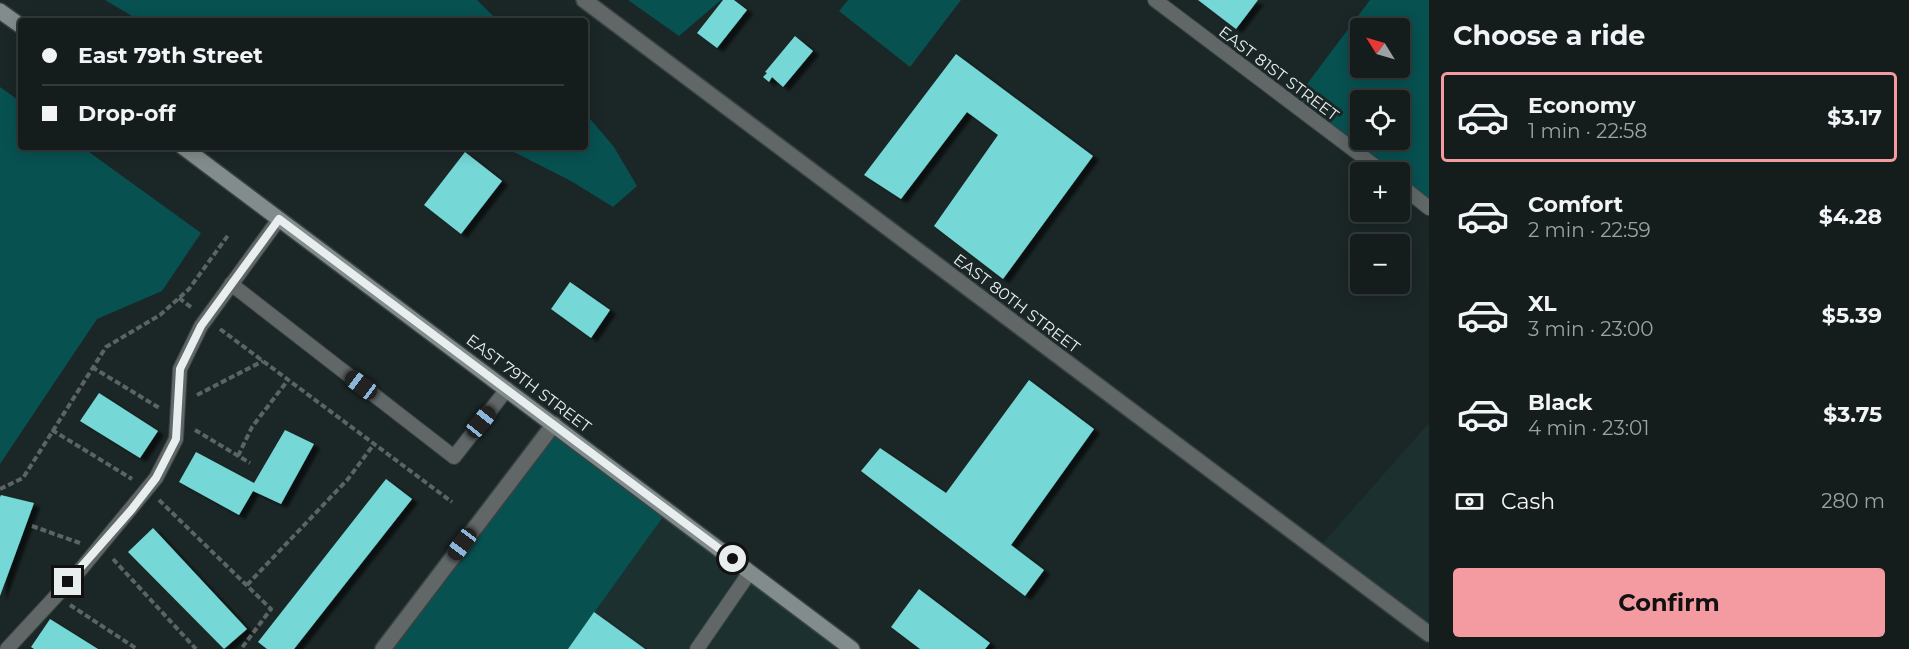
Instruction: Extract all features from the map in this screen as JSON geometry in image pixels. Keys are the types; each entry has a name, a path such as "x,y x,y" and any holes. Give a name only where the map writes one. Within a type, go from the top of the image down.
{"main road":[{"path":"0,11 18,24"},
{"name":"EAST 79TH STREET","path":"187,150 852,649"}],"street":[{"name":"EAST 80TH STREET","path":"584,0 1429,634"},
{"path":"383,649 554,424"}],"lane":[{"name":"EAST 81ST STREET","path":"1155,0 1370,162"},
{"path":"1410,193 1429,208"},
{"path":"7,649 97,549 156,478 176,439 180,369 206,319 279,219"},
{"path":"231,284 454,457 507,389"},
{"path":"697,649 750,572"}],"path":[{"path":"0,489 23,478 106,347 160,315 189,289 229,234"},
{"path":"178,298 452,502"},
{"path":"178,405 263,361"},
{"path":"238,456 252,427 288,380"},
{"path":"52,430 148,489 271,609 241,649"},
{"path":"247,585 348,479 374,444"},
{"path":"32,526 107,554 196,649"},
{"path":"56,596 137,649"}],"shaded area":[{"path":"105,0 477,0 495,18 135,18"},
{"path":"628,0 721,0 679,36"},
{"path":"848,0 961,0 910,67 839,11"},
{"path":"1370,0 1429,0 1429,207 1410,193 1410,162 1370,162 1354,150 1410,150 1410,90 1350,90 1350,147 1292,104 1350,27 1350,78 1410,78 1410,18 1356,18"},
{"path":"0,87 18,100 18,150 86,150 201,233 162,291 97,319 0,464"},
{"path":"588,117 614,147 637,186 613,207 571,181 510,150 588,150"},
{"path":"1429,423 1429,634 1317,550"},
{"path":"554,424 668,510 568,649 383,649"},
{"path":"668,510 852,649 568,649"}],"building":[{"path":"723,0 734,0 747,10 717,48 697,33"},
{"path":"1198,0 1258,0 1236,29"},
{"path":"795,36 813,51 783,87 772,77 769,82 763,77 767,73 765,72"},
{"path":"956,54 1093,156 1003,279 934,226 998,135 967,112 901,199 864,175"},
{"path":"465,152 502,181 461,234 424,205"},
{"path":"570,282 610,310 591,338 551,309"},
{"path":"1029,380 1094,429 1011,545 1044,570 1025,596 861,471 880,448 946,493"},
{"path":"99,393 158,431 140,458 80,421"},
{"path":"285,430 314,444 281,504 253,491 239,515 179,482 196,452 254,483"},
{"path":"386,479 412,499 294,649 267,649 258,642"},
{"path":"1,495 34,503 0,596 0,497"},
{"path":"153,528 247,629 224,649 128,552"},
{"path":"919,589 990,643 985,649 920,649 891,627"},
{"path":"594,612 645,649 568,649"},
{"path":"50,619 98,649 34,649 31,647"}],"route":[{"path":"68,582 156,478 176,439 180,369 201,326 279,219 733,559"}]}
